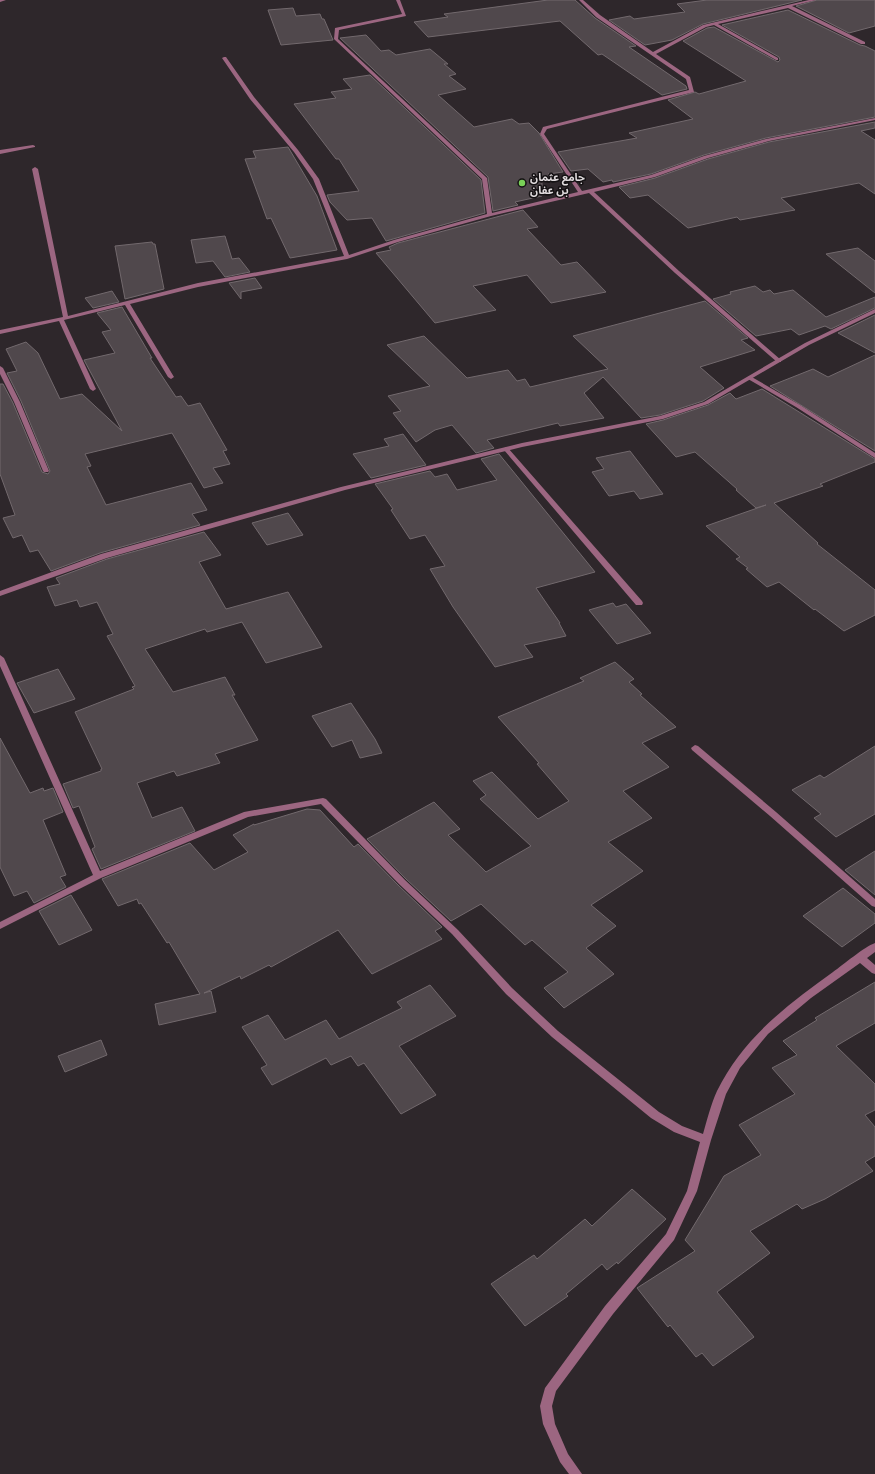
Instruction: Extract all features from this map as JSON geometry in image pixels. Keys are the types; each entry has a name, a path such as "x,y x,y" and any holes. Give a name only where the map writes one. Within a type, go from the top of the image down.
{"street":[{"path":"0,1 4,0"},
{"path":"398,0 404,15 337,29 336,39 485,179 490,215"},
{"path":"581,0 598,16 688,78 692,90 545,128 542,134 582,193"},
{"path":"652,54 705,26 814,0"},
{"path":"788,6 864,42"},
{"path":"715,24 776,59"},
{"path":"224,58 252,98 296,150 316,179 348,257"},
{"path":"0,332 64,319 198,285 348,257 396,241 490,215 653,176 706,157 768,140 875,119"},
{"path":"0,152 33,146"},
{"path":"35,169 64,319 93,389"},
{"path":"590,191 677,272 779,361"},
{"path":"126,303 171,377"},
{"path":"0,594 112,554 344,488 506,449 661,418 706,403 807,344 875,311"},
{"path":"0,368 17,402 46,471"},
{"path":"750,378 798,406 875,456"},
{"path":"506,449 639,603"},
{"path":"0,658 98,876"},
{"path":"695,748 774,814 875,904"},
{"path":"0,926 98,876 247,814 323,801 402,882 455,932 509,991 555,1034 655,1115 678,1129 706,1140"},
{"path":"576,1474 564,1458 549,1424 546,1406 551,1388 608,1310 670,1238 692,1192 721,1093 737,1065 765,1031 808,994 875,947"},
{"path":"860,957 875,970"}],"building":[{"path":"548,0 575,0 595,18 636,46 629,47 686,86 687,89 662,95 602,54 598,55 560,21 428,37 414,22 448,17 444,14"},
{"path":"707,0 802,0 703,24 672,40 645,45 609,20 630,16 634,19 685,12 677,4"},
{"path":"817,0 875,0 875,26 849,33 796,6"},
{"path":"293,8 296,16 320,14 322,19 324,19 333,40 281,45 268,10"},
{"path":"788,10 875,51 875,117 766,138 704,155 651,174 613,182 612,180 603,182 588,169 571,171 558,152 637,138 629,133 693,119 668,100 695,92 699,94 746,81 683,41 707,28 714,27 778,62 780,60 779,57 722,25"},
{"path":"366,35 381,51 389,50 396,55 430,49 448,64 444,64 456,74 449,76 466,89 438,95 474,127 512,119 519,124 529,123 539,133 563,172 548,174 552,178 542,180 542,196 515,202 518,205 493,211 488,177 340,38"},
{"path":"370,75 481,180 485,213 386,241 372,218 347,220 330,202 327,195 359,191 339,159 336,159 294,104 336,98 331,92 352,89 343,79"},
{"path":"875,122 875,128 861,131 875,140 875,194 859,183 781,198 795,210 740,220 737,217 688,228 648,195 630,198 619,187 655,178 708,159 769,142"},
{"path":"288,147 317,196 337,250 290,258 271,218 267,219 245,159 256,158 253,151"},
{"path":"523,210 538,227 527,229 561,265 577,262 606,292 551,303 527,275 473,286 496,310 435,323 376,253 391,250 389,247 398,243"},
{"path":"225,236 232,259 239,258 250,272 225,277 213,261 196,263 191,240"},
{"path":"152,242 155,244 164,289 125,299 115,246"},
{"path":"858,248 875,261 875,293 826,254"},
{"path":"255,278 262,288 241,292 241,299 229,283"},
{"path":"755,286 763,292 770,290 774,294 793,290 826,317 875,297 875,308 831,329 825,326 799,335 791,329 756,336 713,299 731,294 730,292"},
{"path":"112,291 119,302 93,308 85,298"},
{"path":"705,301 748,338 741,340 755,350 700,367 724,388 703,401 660,415 641,418 603,377 584,393 604,418 560,426 558,423 487,440 494,448 476,453 452,425 435,430 416,442 393,413 401,411 388,396 430,386 387,345 424,336 467,378 508,370 517,381 525,379 530,387 608,369 573,336"},
{"path":"122,307 152,358 150,358 176,397 181,396 188,406 200,403 227,450 223,451 230,464 213,468 223,483 204,488 172,433 85,454 91,466 87,467 106,505 191,483 207,510 192,514 200,525 100,553 51,571 38,550 30,552 22,535 13,538 3,518 15,515 0,474 0,384 3,384 13,403 42,472 48,474 50,471 21,401 7,373 17,371 6,349 26,342 38,353 60,399 82,394 122,431 84,360 115,353 102,332 111,330 97,313"},
{"path":"875,315 875,353 838,333"},
{"path":"875,355 875,451 770,386 813,369 828,377"},
{"path":"762,389 875,459 875,462 820,484 823,486 774,503 818,543 817,544 875,590 875,615 844,631 815,609 814,610 779,582 767,587 746,569 748,568 736,559 740,557 706,526 766,505 756,508 695,452 676,457 646,424 708,405 730,393 736,399"},
{"path":"403,434 426,465 371,478 353,454 389,446 384,439"},
{"path":"630,451 663,494 640,499 634,491 609,496 592,472 604,469 596,458"},
{"path":"499,454 595,572 536,588 560,623 566,636 524,645 533,657 495,667 453,607 430,569 445,566 425,535 410,539 391,510 393,509 375,484 430,471 435,477 447,474 457,490 497,480 481,459"},
{"path":"288,513 303,535 267,545 252,523"},
{"path":"204,532 221,555 199,562 226,609 288,592 322,647 266,663 242,622 207,632 205,629 145,649 173,692 225,677 235,695 232,695 258,740 215,754 220,763 177,776 174,771 137,783 152,818 182,807 195,831 101,869 92,849 95,847 79,806 73,808 63,784 101,771 102,769 75,712 134,689 132,687 135,686 107,636 113,634 97,602 80,607 77,600 55,606 47,587 60,584 56,578 107,559"},
{"path":"613,603 616,607 626,604 651,633 617,644 589,610"},
{"path":"615,662 634,679 629,682 642,694 640,695 676,727 642,743 669,767 623,791 652,818 608,842 643,871 591,905 616,926 586,948 614,974 564,1008 544,988 568,972 532,940 525,945 481,904 451,921 406,879 367,839 434,802 460,829 448,835 486,872 531,846 480,799 486,795 473,781 492,772 538,819 569,801 537,764 539,763 498,717 584,681 580,678"},
{"path":"58,669 75,699 34,713 17,683"},
{"path":"351,703 375,739 382,753 360,758 352,740 332,747 312,716"},
{"path":"0,738 30,793 43,788 44,791 53,788 63,812 43,820 66,875 60,877 66,887 34,903 27,891 14,896 0,867"},
{"path":"875,746 875,814 836,837 814,818 821,814 792,790 820,775 824,778"},
{"path":"307,809 320,810 354,847 358,844 442,927 435,931 442,939 372,974 338,930 271,967 269,965 241,979 240,976 204,993 211,991 216,1012 159,1025 155,1004 200,994 169,942 167,943 141,903 139,904 137,899 118,906 102,879 190,843 214,870 248,852 233,835 254,824"},
{"path":"875,851 875,895 845,870"},
{"path":"843,888 875,914 875,923 842,947 803,916"},
{"path":"71,895 92,930 59,945 39,911"},
{"path":"875,982 875,1023 836,1046 875,1084 875,1110 865,1115 875,1127 875,1156 865,1162 873,1171 825,1199 802,1209 797,1204 750,1231 770,1253 717,1292 754,1337 713,1366 702,1353 696,1357 670,1325 668,1327 637,1288 695,1251 685,1240 724,1176 761,1155 739,1125 795,1094 772,1068 797,1055 783,1041 817,1020 815,1018"},
{"path":"430,985 456,1016 399,1046 436,1095 401,1114 364,1063 358,1066 351,1056 331,1065 326,1058 272,1085 261,1068 267,1065 242,1027 268,1015 285,1040 326,1020 339,1039 402,1008 397,1002"},
{"path":"101,1040 107,1055 65,1072 58,1056"},
{"path":"632,1189 666,1219 618,1264 617,1262 607,1270 602,1264 566,1294 568,1296 525,1326 491,1284 534,1255 537,1259 585,1219 592,1226"}],"place":[{"name":"جامع عثمان بن عفان","path":"522,183"}]}
